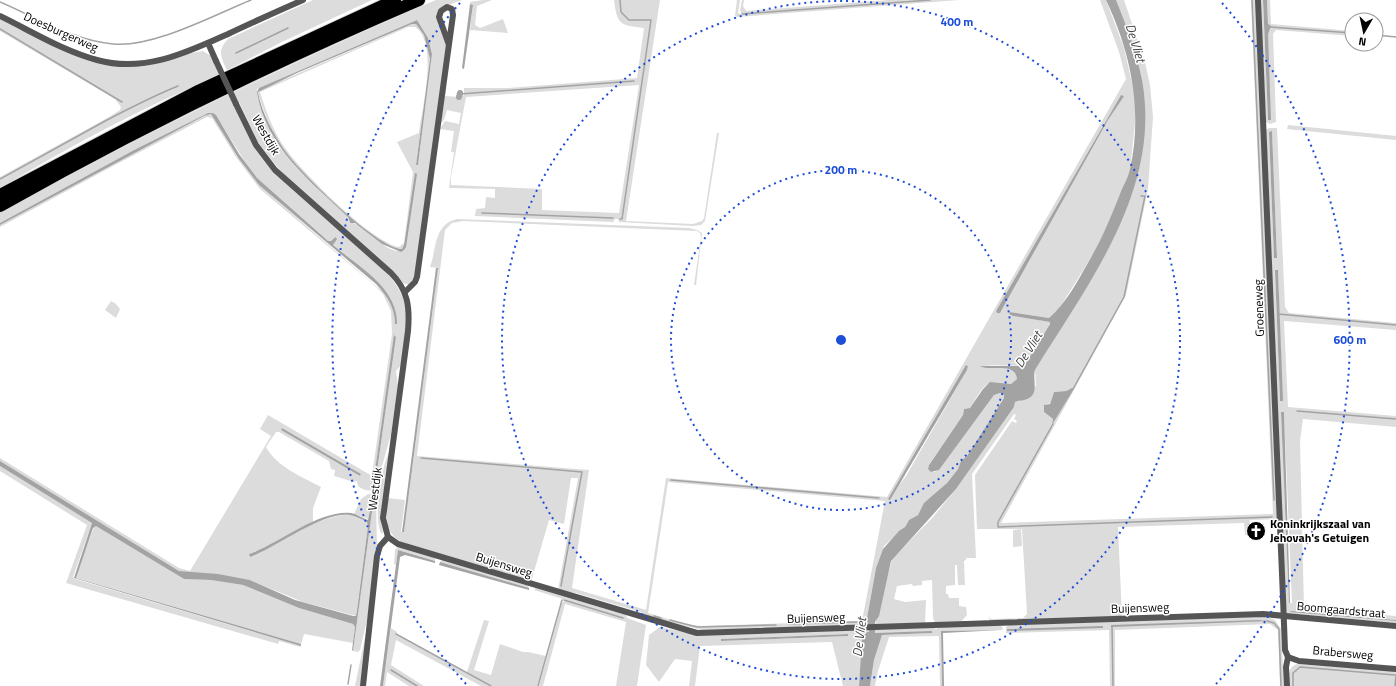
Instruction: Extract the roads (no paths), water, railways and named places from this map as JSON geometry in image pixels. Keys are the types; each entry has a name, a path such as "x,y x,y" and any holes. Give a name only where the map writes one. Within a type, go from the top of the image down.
{"highway":[{"path":"0,195 196,92 394,0"},
{"path":"0,206 181,110 308,49 419,0"}],"street":[{"path":"208,43 303,0"},
{"name":"Groeneweg","path":"1258,0 1283,616 1285,650 1288,657 1286,667 1286,686"},
{"path":"405,292 418,277 449,45 453,12 452,9 447,7 441,11 439,18 449,45"},
{"name":"Doesburgerweg","path":"0,16 74,52 111,63 137,64 156,62 176,56 208,43"},
{"name":"Westdijk","path":"208,43 256,145 276,170 387,270 405,292 409,307 409,321 383,512 384,526 388,537"},
{"path":"363,686 377,556 380,546 388,537"},
{"name":"Buijensweg","path":"388,537 398,544 409,548 693,632 715,633 1263,614 1283,616"},
{"name":"Boomgaardstraat","path":"1283,616 1396,626"},
{"name":"Brabersweg","path":"1288,657 1299,661 1396,669"}],"waterway":[{"path":"0,2 55,28 84,38 113,44 129,44 164,36 202,22 251,0"},
{"path":"620,0 621,12 629,20 651,20 622,219 620,219"},
{"path":"742,14 930,0"},
{"path":"1252,0 1274,500"},
{"path":"1270,27 1344,32"},
{"path":"236,53 288,28"},
{"path":"0,29 122,102"},
{"path":"1384,36 1396,37"},
{"path":"460,94 634,81"},
{"path":"0,179 107,120 178,86"},
{"path":"459,97 460,93"},
{"path":"1073,389 1124,297 1145,196 1141,196"},
{"path":"482,213 613,218"},
{"path":"1278,314 1396,325"},
{"path":"1297,411 1396,419"},
{"path":"1053,424 998,522 998,527 1272,517"},
{"path":"421,458 582,472 561,586"},
{"path":"671,480 879,498"},
{"path":"538,686 562,600"},
{"path":"564,600 623,618"},
{"path":"654,616 661,618"},
{"path":"670,620 697,627 776,625"},
{"path":"1267,621 1274,623 1279,629 1281,686"},
{"name":"De Vliet","path":"788,624 857,622"},
{"path":"1112,626 1113,686"},
{"path":"396,634 491,686"},
{"path":"348,684 351,665"},
{"path":"1293,686 1293,673 1300,667 1395,675"},
{"path":"391,670 417,686"},
{"path":"1395,686 1396,675"}],"place":[{"name":"Koninkrijkszaal van Jehovah's Getuigen","path":"1256,531"}]}
